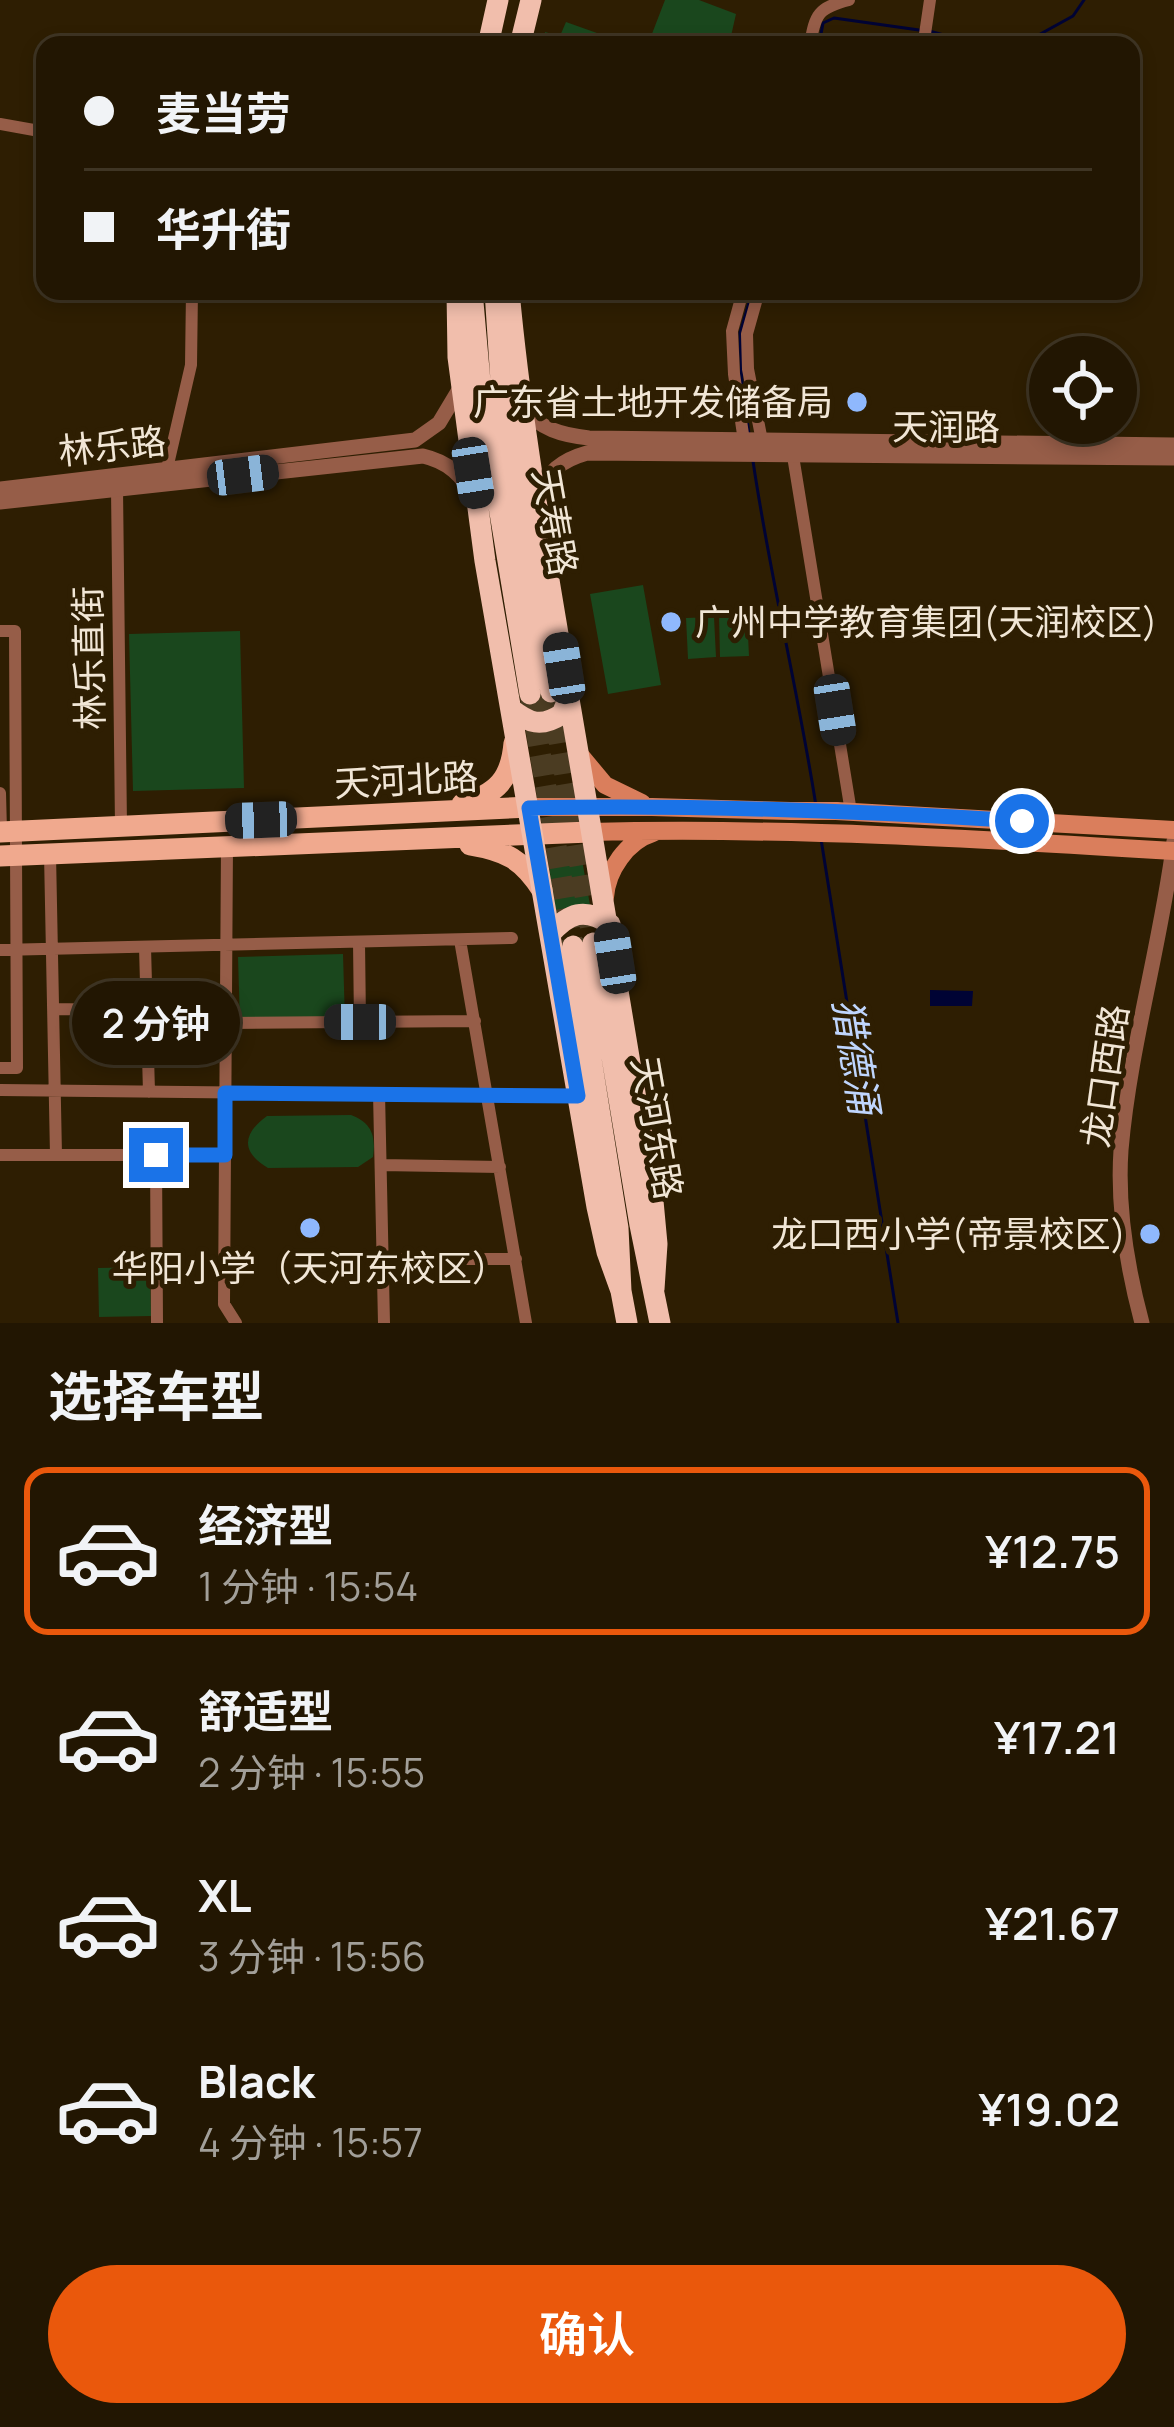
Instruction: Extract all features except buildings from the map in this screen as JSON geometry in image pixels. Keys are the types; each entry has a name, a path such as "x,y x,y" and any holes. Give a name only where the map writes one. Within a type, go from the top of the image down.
{"highway":[{"path":"490,36 498,0"},
{"path":"522,36 531,0"},
{"path":"457,300 458,356 493,612 602,1232 621,1291"},
{"name":"天寿路","path":"473,300 482,404 550,694"},
{"name":"天寿路","path":"496,300 503,411 550,694"},
{"path":"510,300 538,513 550,694 577,750 610,924 657,1230 654,1289"},
{"path":"511,709 529,723 544,723 562,715 550,694"},
{"path":"550,934 574,914 597,916 610,924"},
{"name":"天河东路","path":"627,1323 583,944 660,1323"}],"main road":[{"path":"432,811 475,801 498,786 512,764 511,709"},
{"path":"577,750 605,785 652,807"},
{"name":"天河北路","path":"0,832 586,806 844,812 1174,843"},
{"name":"天河北路","path":"0,856 660,830 1174,843"},
{"path":"605,897 609,878 624,854 642,836 660,830"},
{"path":"428,839 500,852 529,871 542,891"}],"street":[{"path":"812,36 816,17 827,5 849,0"},
{"path":"926,36 930,0"},
{"path":"0,124 36,130"},
{"path":"165,477 191,365 192,300"},
{"path":"741,300 732,331 734,374 754,447"},
{"path":"754,447 747,334 756,300"},
{"name":"林乐路","path":"0,502 117,489 165,477 416,440 439,423 460,388 458,356"},
{"name":"天润路","path":"522,407 532,418 564,435 754,447 793,456 1174,458"},
{"name":"天润路","path":"538,513 546,478 558,465 586,453 754,447 1174,445"},
{"name":"林乐路","path":"0,489 423,456 456,471 478,502"},
{"path":"793,456 844,812"},
{"name":"林乐直街","path":"117,489 121,826"},
{"path":"0,631 15,631 17,1022 17,1068 0,1068"},
{"path":"0,793 0,832"},
{"name":"龙口西路","path":"1142,1323 1128,1266 1121,1153 1174,843"},
{"path":"224,1323 227,845"},
{"path":"50,854 56,1155"},
{"path":"0,950 512,938"},
{"path":"460,940 526,1323"},
{"path":"359,942 360,1022"},
{"path":"145,946 148,1092"},
{"path":"55,1010 360,1022 475,1021"},
{"path":"0,1090 578,1096"},
{"path":"379,1093 384,1323"},
{"path":"0,1155 225,1155"},
{"path":"156,1155 157,1323"},
{"path":"381,1165 500,1167"},
{"path":"382,1259 516,1259"},
{"path":"224,1304 236,1323"}],"green space":[{"path":"665,0 699,0 736,14 731,36 651,36"},
{"path":"566,22 605,36 560,36"},
{"path":"643,585 661,685 608,694 590,594"},
{"path":"747,615 749,656 720,657 719,616"},
{"path":"714,617 716,657 688,659 686,618"},
{"path":"240,631 244,788 133,791 129,634"},
{"path":"574,850 581,854 590,905 555,913 548,857"},
{"path":"343,954 345,1021 240,1024 238,957"},
{"path":"351,1115 368,1126 374,1143 373,1157 358,1167 268,1168 249,1149 249,1136 267,1116"},
{"path":"150,1267 151,1316 99,1317 98,1268"}],"shaded area":[{"path":"930,990 973,991 972,1006 930,1006"}],"waterway":[{"path":"1037,36 1073,16 1084,0"},
{"path":"821,36 823,23 834,18 919,30"},
{"path":"929,31 948,36"},
{"path":"749,434 740,333 750,300"},
{"path":"753,461 816,806"},
{"name":"猎德涌","path":"821,839 898,1323"}],"tunnel":[{"path":"551,692 593,943"},
{"path":"530,694 573,946"}],"place":[{"name":"广东省土地开发储备局","path":"857,402"},
{"name":"广州中学教育集团(天润校区)","path":"671,622"},
{"name":"华阳小学（天河东校区）","path":"310,1228"},
{"name":"龙口西小学(帝景校区)","path":"1150,1234"}],"route":[{"path":"156,1155 225,1155 225,1093 578,1096 529,808 652,807 1022,821"}]}
